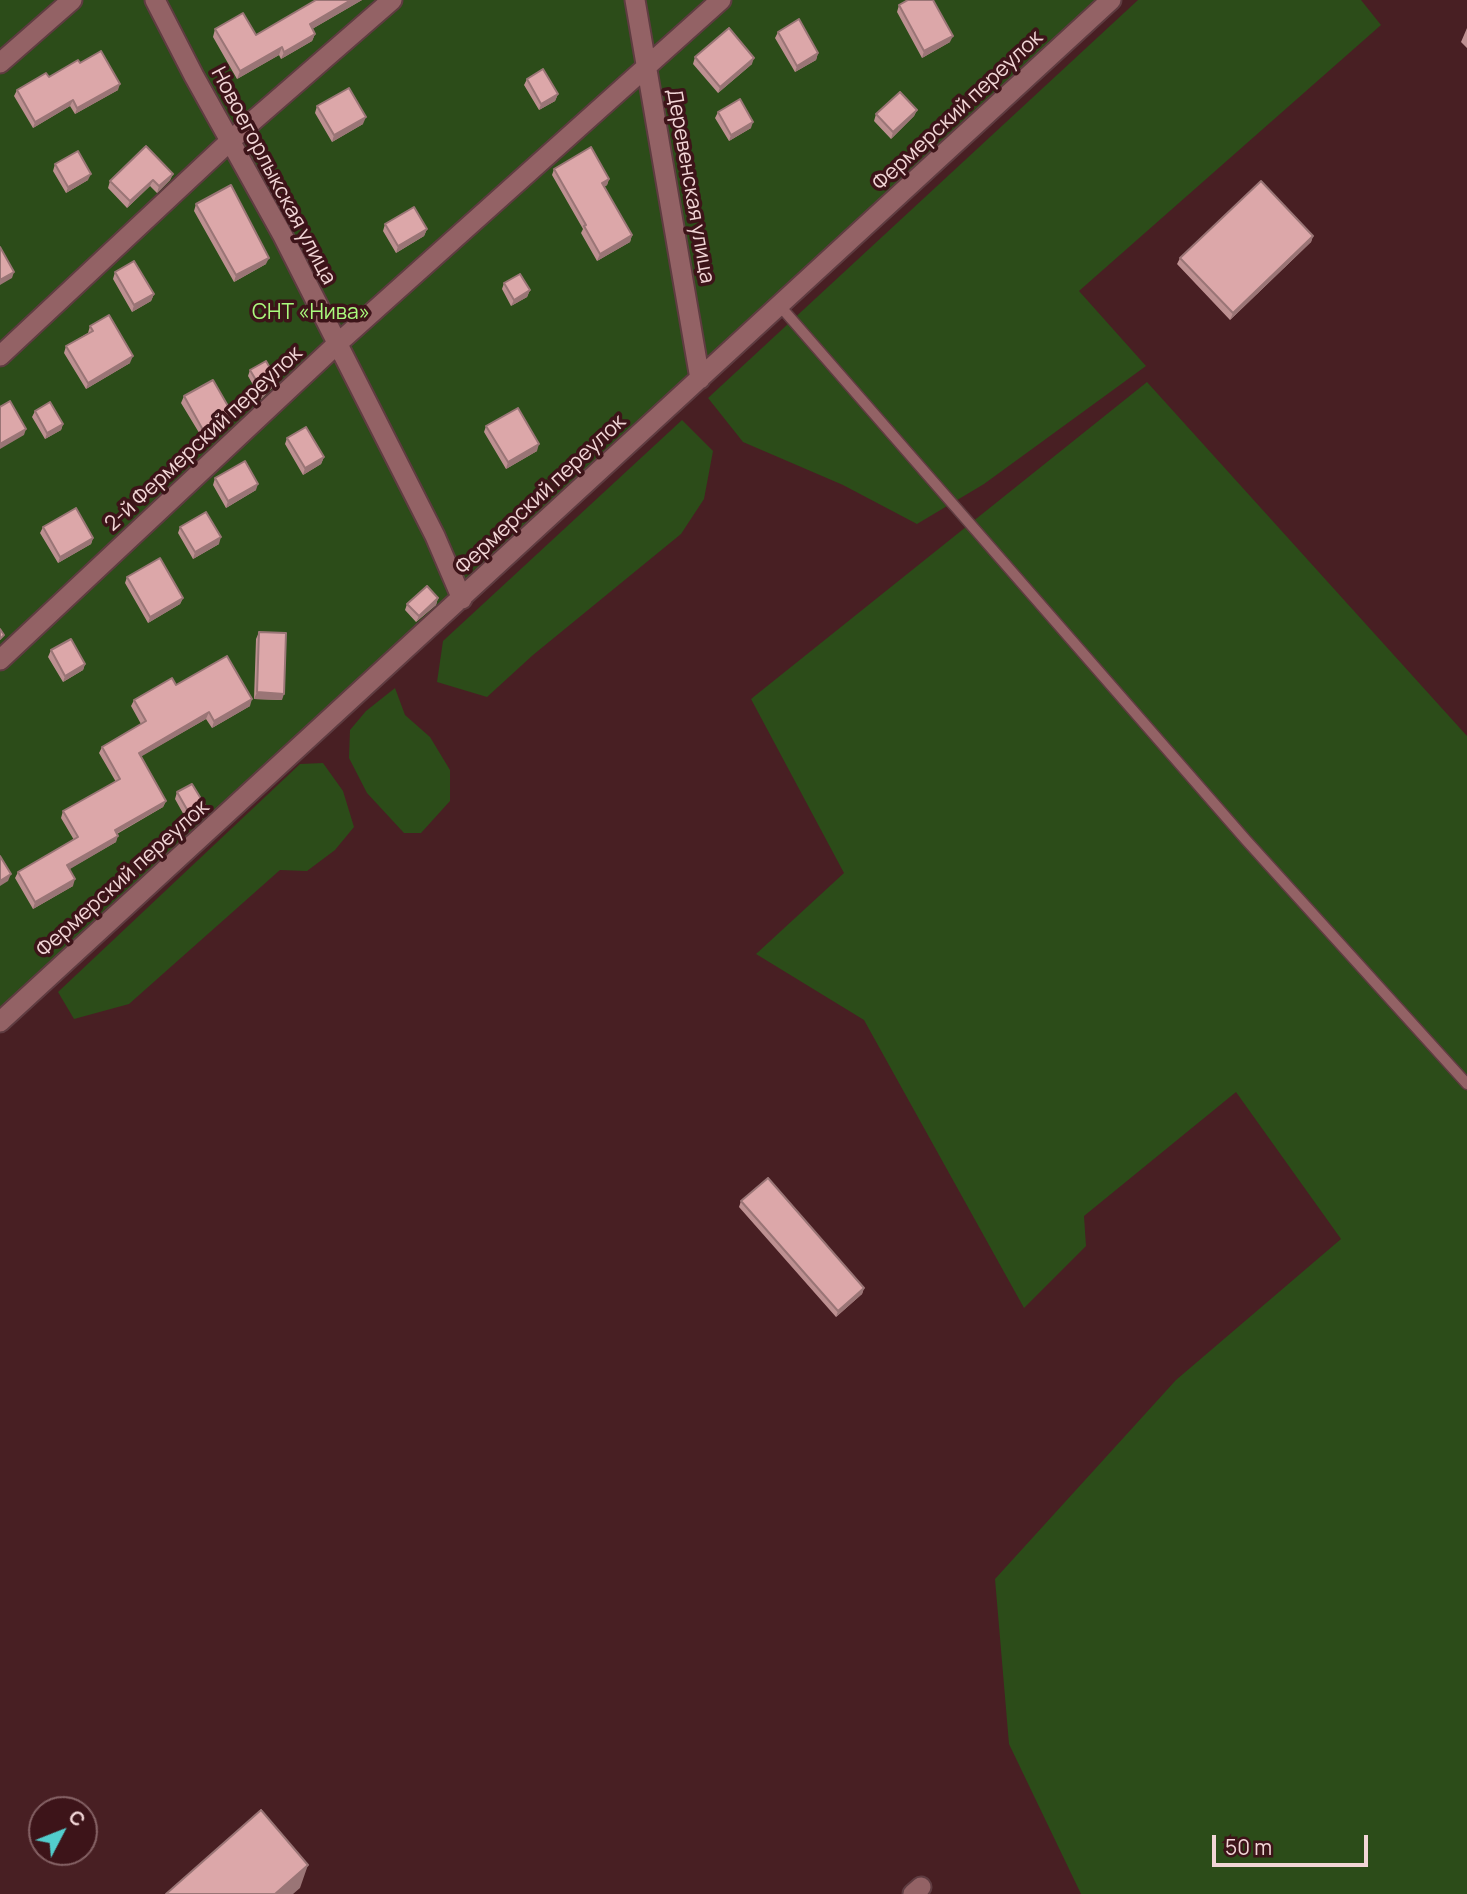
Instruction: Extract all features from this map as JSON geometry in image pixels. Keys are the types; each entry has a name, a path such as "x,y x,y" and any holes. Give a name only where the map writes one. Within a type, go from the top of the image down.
{"street":[{"path":"0,63 72,0"},
{"name":"Новоегорлыкская улица","path":"155,0 283,236 435,536 462,599"},
{"path":"0,356 231,141 392,0"},
{"name":"Деревенская улица","path":"635,0 701,379"},
{"name":"2-й Фермерский переулок","path":"0,660 336,345 721,0"},
{"name":"Фермерский переулок","path":"0,1022 1111,0"}],"lane":[{"path":"780,306 1246,840 1467,1084"}],"green space":[{"name":"СНТ «Нива»","path":"0,0 1110,0 0,1023"},
{"path":"1138,0 1361,0 1381,25 1079,291 1146,366 984,484 917,524 843,485 743,442 708,398"},
{"path":"1147,382 1467,736 1467,1894 1081,1894 1009,1744 995,1579 1176,1380 1341,1239 1236,1092 1084,1216 1086,1246 1024,1308 864,1020 756,954 844,873 751,699"},
{"path":"682,420 713,451 704,499 681,534 533,655 487,697 437,682 443,641"},
{"path":"395,688 405,715 430,737 450,770 450,801 421,833 404,833 367,793 349,758 350,730 366,711"},
{"path":"323,763 343,791 354,827 335,850 307,871 280,870 129,1004 74,1019 58,992 300,764"}],"building":[{"path":"316,0 351,0 310,24 315,34 284,52 282,47 240,71 215,29 243,13 256,35"},
{"path":"908,0 933,0 953,36 924,51 899,5"},
{"path":"799,19 818,53 797,66 778,32"},
{"path":"729,28 754,58 720,87 695,57"},
{"path":"101,51 120,84 77,108 73,100 35,122 17,90 46,73 49,77 78,60 80,63"},
{"path":"543,69 558,94 541,104 527,79"},
{"path":"349,88 366,117 334,135 317,106"},
{"path":"900,92 917,110 893,132 876,114"},
{"path":"740,99 753,122 731,135 718,112"},
{"path":"146,146 173,174 159,186 153,180 130,201 110,181"},
{"path":"591,147 609,179 602,183 632,235 600,254 554,169"},
{"path":"78,151 91,174 68,187 55,164"},
{"path":"1261,181 1313,236 1233,313 1180,258"},
{"path":"231,185 269,258 236,275 196,204"},
{"path":"414,207 427,229 398,246 385,224"},
{"path":"0,247 14,272 0,280"},
{"path":"134,261 154,294 134,305 115,272"},
{"path":"520,274 530,290 514,300 504,283"},
{"path":"109,315 133,356 88,383 66,346 93,331 90,326"},
{"path":"266,361 277,380 263,392 250,370"},
{"path":"213,380 232,413 203,430 184,396"},
{"path":"10,401 26,429 0,444 0,407"},
{"path":"50,402 63,424 47,433 35,411"},
{"path":"518,408 539,444 508,462 486,426"},
{"path":"306,427 324,457 305,468 287,438"},
{"path":"245,461 258,484 228,501 215,478"},
{"path":"76,508 93,538 60,557 43,527"},
{"path":"206,512 221,537 195,552 180,527"},
{"path":"160,558 183,598 150,617 127,577"},
{"path":"427,586 438,598 419,616 407,604"},
{"path":"259,632 286,633 284,694 257,692"},
{"path":"71,639 85,664 65,676 51,650"},
{"path":"227,656 252,699 214,721 209,712 139,753 166,801 115,830 118,836 67,865 75,879 35,902 18,872 78,837 63,811 120,779 102,747 146,721 134,700 172,678 176,685"},
{"path":"192,784 208,810 193,820 177,792"},
{"path":"0,856 11,874 0,881"},
{"path":"768,1178 864,1288 838,1311 741,1201"},
{"path":"261,1810 308,1865 275,1894 166,1894"}]}
